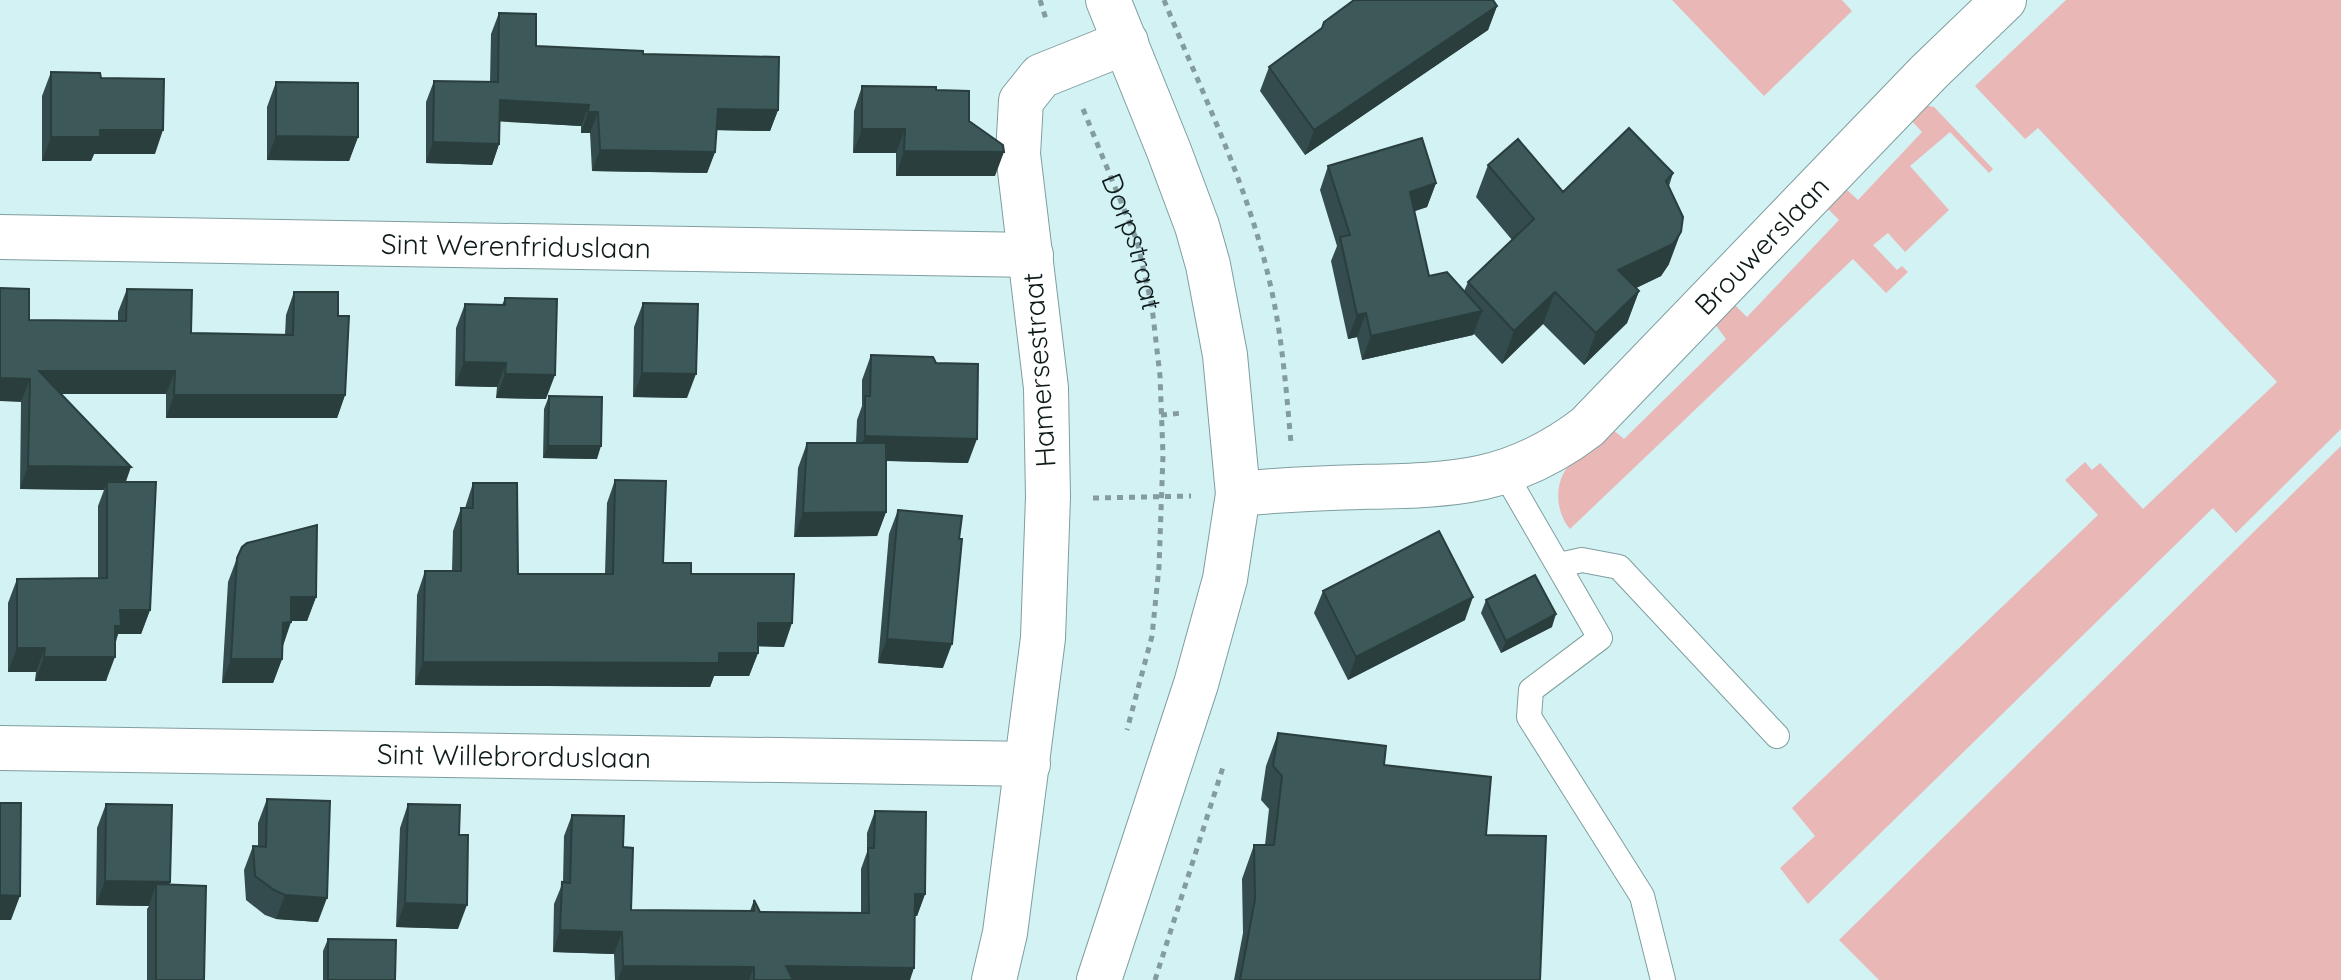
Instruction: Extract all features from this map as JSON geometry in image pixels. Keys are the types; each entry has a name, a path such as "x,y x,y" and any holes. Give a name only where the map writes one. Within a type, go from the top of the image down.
{"street":[{"path":"1099,980 1196,684 1225,579 1238,494 1225,355 1208,265 1197,226 1108,0"},
{"name":"Brouwerslaan","path":"1238,494 1292,489 1451,485 1530,463 1562,446 1587,427 1929,72 2004,0"},
{"name":"Hamersestraat","path":"994,980 1005,933 1043,638 1048,497 1046,388 1018,154 1021,101 1041,76 1126,42"},
{"name":"Sint Werenfriduslaan","path":"0,237 1031,255"},
{"name":"Sint Willebrorduslaan","path":"0,748 1028,764"}],"lane":[{"path":"1504,472 1600,638 1531,690 1529,717 1642,896 1663,980"},
{"path":"1559,565 1582,560 1619,567 1777,736"}],"path":[{"name":"Dorpstraat","path":"1040,0 1137,241 1160,376 1163,498"},
{"path":"1048,497 1163,498 1238,494"},
{"path":"1126,731 1152,636 1163,498"}],"shaded area":[{"path":"1672,0 1842,0 1852,11 1764,96"},
{"path":"2066,0 2341,0 2341,429 2236,533 2213,508 1808,904 1780,868 1815,836 1792,808 2098,515 2065,480 2085,462 2092,470 2100,463 2143,509 2277,382 2038,128 2025,139 1975,86"},
{"path":"1925,105 1934,107 1993,169 1989,173 1950,132 1910,166 1949,210 1905,252 1888,233 1873,245 1897,270 1902,266 1908,272 1886,293 1853,259 1570,529 1558,499 1560,482 1572,463 1612,429 1624,439 1726,339 1715,324 1735,305 1747,317 1839,220 1827,208 1846,189 1858,200 1922,132 1911,120"},
{"path":"2341,446 2341,980 1879,980 1839,940"}],"building":[{"path":"1354,0 1493,0 1497,6 1314,130 1269,67"},
{"path":"499,13 536,14 536,46 643,51 643,54 779,57 778,110 718,109 715,152 600,150 598,112 588,112 589,105 500,100 499,144 433,142 434,81 498,82"},
{"path":"51,72 100,73 101,78 164,79 163,130 100,130 100,137 51,137"},
{"path":"276,82 358,83 358,137 276,136"},
{"path":"862,86 936,87 936,90 969,91 969,121 1003,145 1004,152 904,151 905,129 862,129"},
{"path":"1629,128 1673,173 1666,181 1683,217 1681,232 1673,244 1618,270 1639,291 1596,333 1555,292 1514,331 1468,282 1534,219 1488,165 1518,139 1563,192"},
{"path":"1422,138 1436,183 1410,192 1429,276 1447,272 1482,311 1371,336 1366,313 1357,315 1340,237 1350,235 1328,166"},
{"path":"0,288 29,289 29,320 126,321 127,289 192,290 191,333 293,335 294,292 338,292 338,316 349,316 345,395 174,395 175,371 39,371 131,467 28,466 30,379 0,378"},
{"path":"505,298 557,299 555,375 505,374 506,363 464,362 465,304 505,305"},
{"path":"643,303 698,304 696,374 642,373"},
{"path":"871,355 933,357 936,363 978,364 977,439 865,436 865,396 870,396"},
{"path":"549,396 602,397 601,446 548,446"},
{"path":"807,443 886,443 886,512 803,513"},
{"path":"615,480 666,481 663,563 691,563 691,574 794,574 792,623 758,623 758,653 719,653 719,663 423,662 425,571 461,571 461,508 473,508 473,483 517,483 518,574 613,574"},
{"path":"107,482 156,482 150,610 120,610 121,626 115,626 115,657 44,657 45,648 17,648 17,579 107,578"},
{"path":"898,510 962,516 952,644 887,639"},
{"path":"317,525 316,597 291,597 291,622 283,623 282,659 231,659 237,558 242,547 247,543"},
{"path":"1439,531 1473,597 1356,657 1323,591"},
{"path":"1535,575 1556,614 1506,641 1486,600"},
{"path":"1278,733 1386,746 1384,765 1491,777 1486,835 1546,836 1540,980 1240,980 1255,899 1254,845 1274,845 1282,776 1273,766"},
{"path":"267,799 330,801 327,898 285,895 255,876 253,846 266,847"},
{"path":"0,803 21,803 20,896 0,895"},
{"path":"106,804 172,805 170,882 105,881"},
{"path":"408,804 460,805 459,835 468,835 467,905 405,903"},
{"path":"875,811 926,812 925,894 915,894 914,968 786,966 793,980 754,980 754,967 623,966 622,932 560,930 562,882 570,883 572,815 624,816 623,847 633,848 631,910 754,911 754,900 760,912 869,913 868,848 874,848"},
{"path":"156,884 206,886 204,980 156,980"},
{"path":"328,939 396,940 395,980 328,980"}]}
